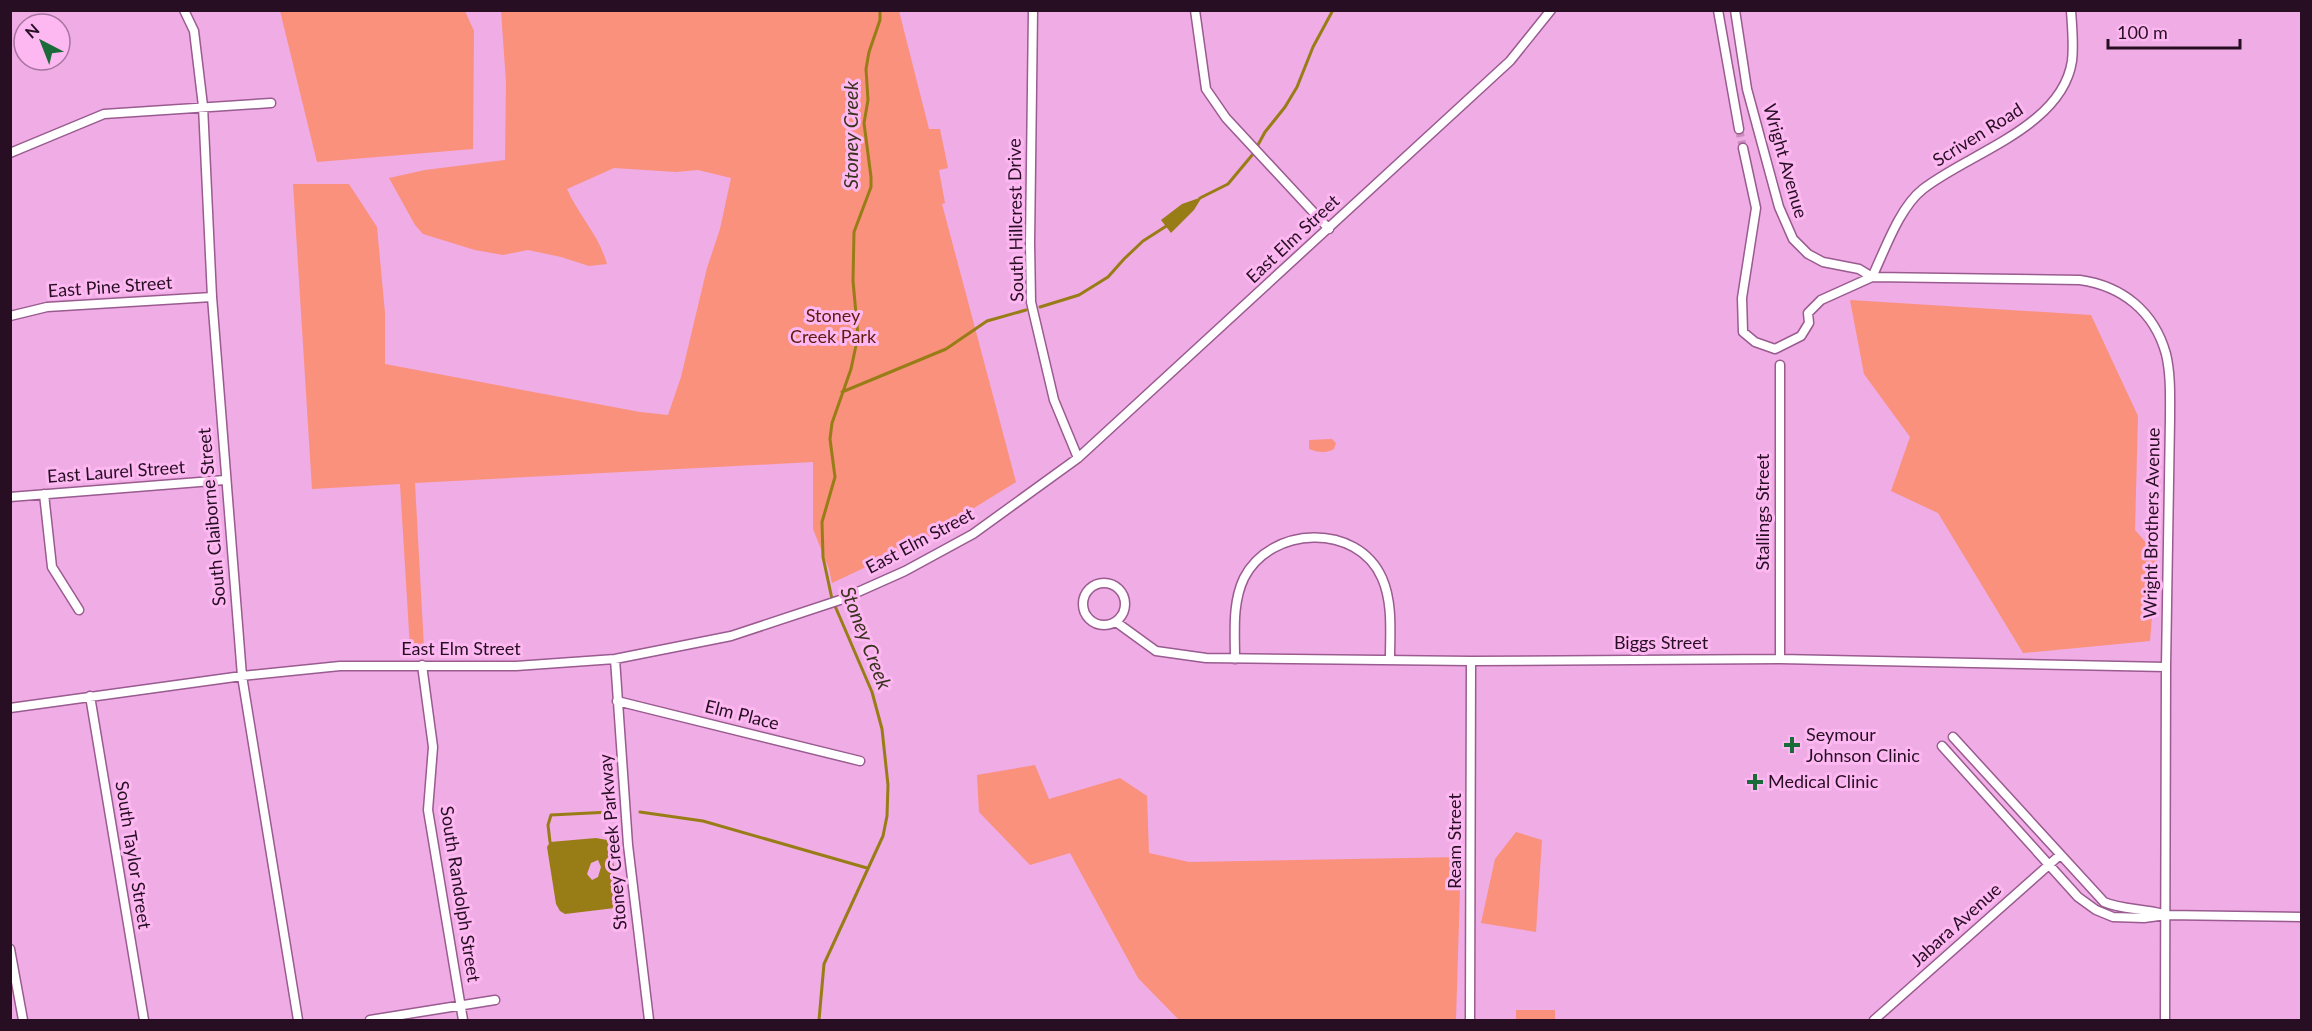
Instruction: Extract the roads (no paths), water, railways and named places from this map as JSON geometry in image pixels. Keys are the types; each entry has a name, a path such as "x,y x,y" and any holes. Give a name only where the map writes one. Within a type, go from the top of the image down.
{"street":[{"name":"South Claiborne Street","path":"183,10 194,31 203,106 212,297 242,676 298,1020"},
{"name":"South Hillcrest Drive","path":"1033,10 1031,302 1054,400 1078,458"},
{"path":"1195,10 1206,89 1226,118 1329,229"},
{"name":"East Elm Street","path":"10,708 242,676 340,666 516,666 615,659 731,636 840,600 906,571 973,534 1078,458 1510,61 1551,10"},
{"name":"Wright Avenue","path":"1718,10 1739,129"},
{"name":"Wright Avenue","path":"1735,10 1747,88 1779,207 1793,239 1808,254 1823,262 1859,269 1872,277"},
{"name":"Scriven Road","path":"1872,277 1906,209 1921,191 2019,130 2041,114 2059,93 2072,61 2071,10"},
{"path":"10,153 104,114 271,103"},
{"name":"Wright Avenue","path":"1743,148 1756,208 1742,298 1743,332 1755,342 1775,349 1801,336 1809,323 1808,313 1821,300 1872,277"},
{"name":"Wright Brothers Avenue","path":"1872,277 2088,281 2115,290 2129,298 2143,312 2158,333 2166,354 2170,381 2165,1020"},
{"name":"East Pine Street","path":"10,316 47,307 212,297"},
{"name":"Stallings Street","path":"1780,365 1780,659"},
{"name":"East Laurel Street","path":"10,497 225,480"},
{"path":"44,494 52,567 79,610"},
{"path":"1235,659 1236,600 1245,577 1261,556 1283,542 1306,537 1328,538 1349,544 1368,559 1382,576 1389,599 1390,659"},
{"path":"1103,582 1115,585 1124,597 1125,608 1116,621 1103,625 1095,624 1085,615 1082,601 1089,588 1103,582"},
{"name":"Biggs Street","path":"1116,621 1156,651 1206,658 1471,661 1780,659 2166,667"},
{"name":"Stoney Creek Parkway","path":"615,659 628,845 649,1020"},
{"name":"Ream Street","path":"1470,1020 1471,661"},
{"name":"South Randolph Street","path":"422,665 433,747 428,810 463,1020"},
{"name":"South Taylor Street","path":"90,696 144,1020"},
{"name":"Elm Place","path":"617,701 860,760"},
{"path":"1953,736 2104,902 2115,907 2146,909 2166,915"},
{"path":"1942,746 2078,897 2104,913 2113,917 2136,918 2166,915 2301,917"},
{"name":"Jabara Avenue","path":"1874,1020 2060,855"},
{"path":"10,949 23,1020"},
{"path":"370,1020 495,1000"}],"waterway":[{"name":"Stoney Creek","path":"819,1020 824,964 883,836 887,816 888,785 882,729 872,692 832,599 823,557 822,522 835,477 830,439 832,423 851,369 858,336 853,281 854,232 871,187 864,123 868,100 866,69 880,20 880,10"},
{"path":"1200,198 1228,184 1253,154 1265,132 1285,107 1297,87 1313,47 1333,10"},
{"path":"1040,307 1079,295 1108,277 1143,241 1168,225"},
{"path":"842,392 946,349 987,321 1026,310"},
{"path":"550,842 548,825 551,815 610,812"},
{"path":"640,812 703,821 867,868"}],"tunnel":[{"path":"1739,129 1743,148"}],"place":[{"name":"Seymour Johnson Clinic","path":"1792,745"},
{"name":"Medical Clinic","path":"1755,782"}],"park label":[{"name":"Stoney Creek Park","path":"833,326"}]}
